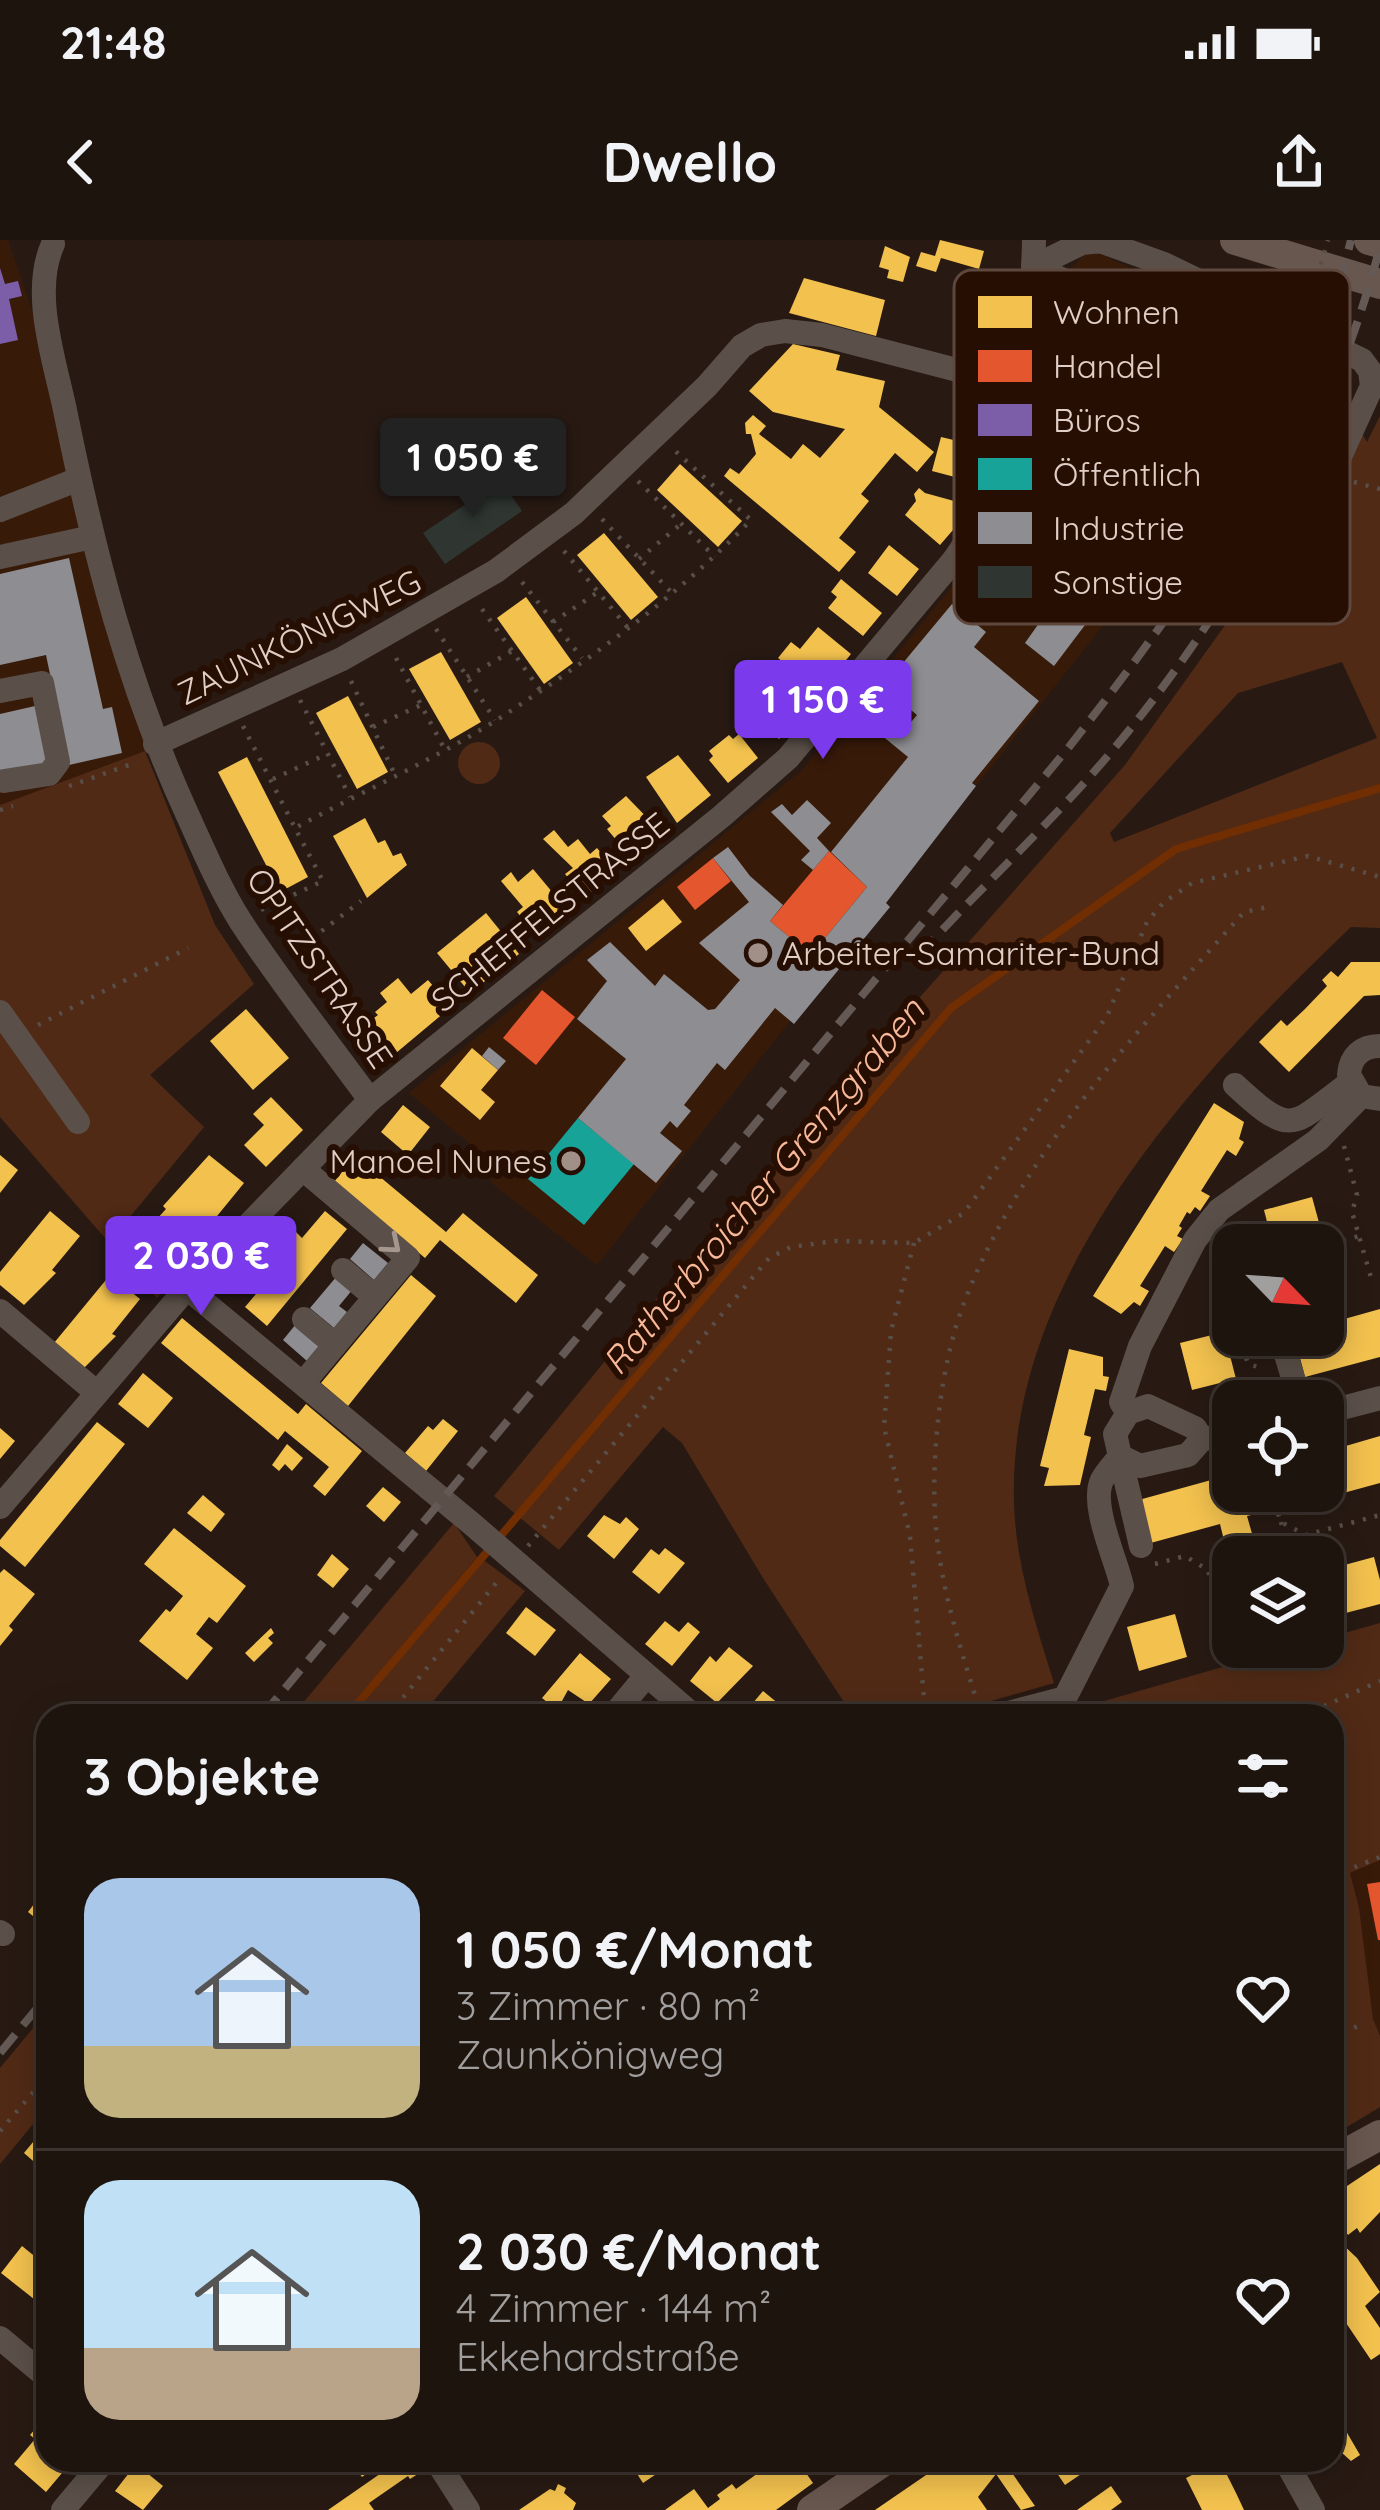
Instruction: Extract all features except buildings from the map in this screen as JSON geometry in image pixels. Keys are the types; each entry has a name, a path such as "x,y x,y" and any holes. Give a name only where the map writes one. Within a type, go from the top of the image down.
{"main road":[{"path":"1235,240 1334,270"},
{"path":"1369,240 1380,243"},
{"path":"1350,275 1380,284"},
{"path":"1344,2155 1380,2134"},
{"path":"812,2510 867,2472"}],"street":[{"name":"SCHEFFELSTRASSE","path":"1034,240 1034,270"},
{"path":"1034,267 1082,242 1100,241 1176,270"},
{"name":"OPITZSTRASSE","path":"53,244 46,274 47,316 92,537 127,668 157,749 239,920 370,1100"},
{"path":"1034,267 1041,270"},
{"name":"ZAUNKÖNIGWEG","path":"157,749 289,680 328,666 468,590 574,513 742,346 761,335 785,331 822,335 954,369"},
{"path":"1350,354 1370,371 1372,386 1350,435"},
{"path":"0,510 79,479"},
{"path":"0,557 92,537"},
{"name":"SCHEFFELSTRASSE","path":"0,1507 187,1288 370,1100 788,758 954,559"},
{"path":"0,691 42,683 58,762 50,774 4,781"},
{"path":"0,1012 78,1123"},
{"path":"1364,1092 1350,1066 1363,1049 1380,1046"},
{"path":"1235,1085 1270,1118 1282,1121 1364,1092"},
{"path":"1128,1413 1121,1402 1140,1346 1195,1240 1219,1210 1325,1132 1364,1092"},
{"path":"303,1169 408,1258 304,1382"},
{"path":"343,1270 375,1297"},
{"path":"187,1288 304,1382 680,1704"},
{"path":"0,1311 97,1393"},
{"path":"304,1319 335,1345"},
{"path":"1344,1407 1380,1397"},
{"path":"1142,1546 1115,1434 1128,1413 1148,1406 1195,1428 1202,1438"},
{"path":"1202,1438 1212,1437"},
{"path":"1120,1456 1146,1466 1189,1455 1202,1438"},
{"path":"1042,1704 1065,1698 1122,1586 1100,1521 1099,1492 1102,1479 1120,1456"},
{"path":"623,1704 646,1676"},
{"path":"0,2338 36,2368"},
{"path":"63,2510 95,2472"},
{"path":"444,2472 468,2510"},
{"path":"1292,2472 1313,2510"}],"path":[{"path":"1319,270 1328,240"},
{"path":"295,828 495,720 540,690 672,593 751,520 657,435"},
{"path":"638,482 715,557"},
{"path":"600,517 672,593"},
{"path":"639,559 681,524"},
{"path":"568,556 628,628"},
{"path":"520,579 583,660"},
{"path":"554,622 598,592"},
{"path":"480,607 540,690"},
{"path":"437,631 495,720"},
{"path":"467,677 512,651"},
{"path":"397,660 444,748"},
{"path":"352,683 395,774"},
{"path":"300,701 350,798"},
{"path":"373,727 421,705"},
{"path":"239,920 322,881 250,740"},
{"path":"60,789 157,749"},
{"path":"271,780 327,754"},
{"path":"0,810 20,803"},
{"path":"397,1704 512,1558 779,1251 835,1241 914,1243 964,1214 1107,1016 1147,922 1163,903 1192,883 1308,856 1380,877"},
{"path":"274,968 361,901"},
{"path":"977,1704 950,1610 936,1528 935,1444 963,1305 1001,1226 1054,1141 1113,1061 1244,912 1273,906"},
{"path":"15,1037 188,948"},
{"path":"1325,1132 1344,1146 1357,1195 1352,1212 1372,1281"},
{"path":"1344,1241 1359,1236"},
{"path":"914,1243 891,1331 884,1427 910,1536 927,1704"},
{"path":"1246,1356 1248,1364 1266,1369 1270,1380"},
{"path":"670,1376 676,1382"},
{"path":"1277,1512 1285,1536"},
{"path":"1280,1522 1306,1535 1380,1515"},
{"path":"1119,1574 1185,1556 1208,1570 1212,1585"},
{"path":"1329,1704 1380,1681"},
{"path":"1344,1871 1380,1857"},
{"path":"1344,2032 1365,2023"},
{"path":"0,2131 36,2089"}],"shaded area":[{"path":"0,240 8,240 31,308 155,744 0,805"},
{"path":"1090,249 1135,270 1069,270"},
{"path":"1350,414 1367,442 1380,416 1380,928 1351,927 1232,1047 1174,1114 1122,1185 1077,1259 1042,1338 1020,1419 1014,1504 1023,1573 1054,1683 981,1704 845,1704 682,1443 663,1427 559,1550 494,1496 694,1253 1125,765 1226,624 1350,624","holes":["1342,662 1377,738 1114,842 1110,833 1238,693"]},
{"path":"954,584 954,624 1104,624 597,1265 490,1182 500,1169 409,1093 802,770"},
{"path":"479,742 494,748 500,763 494,778 479,784 464,778 458,763 464,748"},
{"path":"145,751 215,925 254,984 150,1075 204,1127 129,1218 185,1264 157,1298 0,1117 0,805"},
{"path":"454,1523 477,1557 354,1704 302,1704"},
{"path":"482,1559 525,1591 431,1704 360,1704"},
{"path":"1380,1623 1380,1860 1350,1873 1373,2019 1380,2036 1380,2107 1344,2129 1344,1704 1094,1704 1219,1668 1344,1668 1344,1633"},
{"path":"1380,1860 1380,2036 1373,2019 1350,1873"},
{"path":"36,2024 36,2120 0,2164 0,2068"}],"waterway":[{"name":"Ratherbroicher Grenzgraben","path":"357,1704 951,1008 1176,849 1380,788"}],"railway":[{"path":"1342,270 1351,240"},
{"path":"1350,341 1380,247"},
{"path":"272,1704 1069,747 1162,624"},
{"path":"918,956 1106,758 1207,624"},
{"path":"0,2053 36,2010"}],"place":[{"name":"Arbeiter-Samariter-Bund","path":"758,953"},
{"name":"Manoel Nunes","path":"571,1161"}]}
